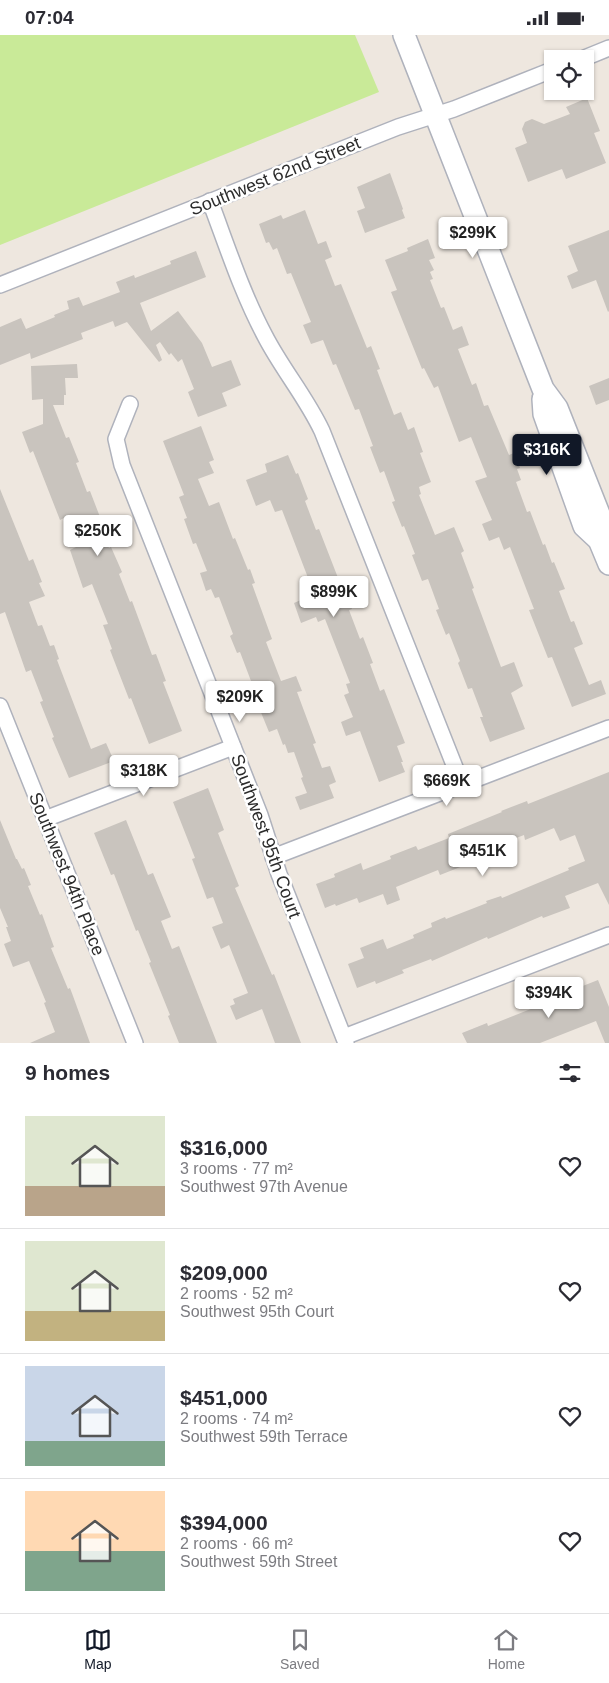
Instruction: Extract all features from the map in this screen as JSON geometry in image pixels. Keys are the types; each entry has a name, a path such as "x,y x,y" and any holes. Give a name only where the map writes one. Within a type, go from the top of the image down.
{"street":[{"path":"404,35 543,389 557,409 601,519 599,540 609,564"},
{"path":"594,54 609,48"},
{"name":"Southwest 62nd Street","path":"0,285 398,127 435,115 544,73"},
{"path":"210,201 258,323 277,357 307,402 322,431 462,785"},
{"name":"Southwest 95th Court","path":"130,404 116,439 122,465 260,815 273,857 345,1040"},
{"name":"Southwest 94th Place","path":"0,706 134,1043"},
{"path":"273,857 609,728"},
{"path":"45,819 233,747"},
{"path":"345,1040 609,935"}],"green space":[{"path":"0,35 355,35 379,92 0,245"}],"building":[{"path":"582,100 588,100 600,131 594,133 606,163 566,179 562,169 528,182 515,148 527,143 522,129 525,122 532,119 544,124 570,114 566,107"},
{"path":"390,173 405,218 365,233 357,211 365,208 357,187"},
{"path":"305,210 318,244 326,241 332,257 325,260 335,286 341,284 367,348 371,346 380,369 377,370 394,415 401,412 408,430 414,427 423,452 420,453 431,482 419,487 421,494 419,495 435,535 454,527 464,551 461,553 474,588 472,589 501,667 514,662 523,686 511,693 525,729 490,742 480,717 483,717 472,688 468,689 449,633 446,635 436,610 439,609 428,579 422,581 412,555 415,554 392,502 395,501 384,471 380,473 370,447 373,446 359,409 355,410 336,364 333,365 323,340 311,344 303,325 311,322 291,273 287,274 277,248 273,250 269,242 266,243 259,224 281,215 283,219"},
{"path":"609,230 608,312 596,280 572,289 567,276 578,271 568,246"},
{"path":"428,239 435,258 429,260 434,270 430,272 433,279 430,280 441,308 444,307 453,330 462,326 469,345 458,349 472,385 476,383 484,406 488,405 509,455 514,453 520,468 517,469 521,480 516,482 527,512 530,511 543,545 545,544 552,563 554,562 565,589 559,591 571,622 574,621 583,644 574,648 589,685 601,680 606,694 572,707 552,657 548,658 529,610 534,609 510,547 504,550 499,537 489,541 482,524 492,520 475,481 487,477 471,437 459,442 438,386 434,388 424,368 422,369 391,292 397,290 385,260 408,251 407,248"},
{"path":"196,251 206,277 140,303 151,331 178,311 202,343 212,367 231,360 241,385 222,393 227,406 198,417 188,392 194,389 182,359 178,362 171,353 169,355 160,342 156,345 162,360 159,362 127,322 115,327 113,321 81,333 83,339 31,359 30,353 0,365 0,327 21,318 26,329 69,309 67,301 79,297 83,306 120,292 116,282 134,275 135,278 171,264 170,261"},
{"path":"77,364 78,378 65,378 66,395 64,395 64,405 53,405 66,438 69,437 79,462 76,463 87,492 90,491 100,517 97,518 109,548 111,547 122,572 119,574 130,602 132,601 152,655 156,654 166,681 163,682 182,731 149,744 110,650 112,649 103,625 108,624 92,584 83,588 70,550 76,547 64,518 60,520 33,451 30,453 22,432 43,424 43,399 32,400 31,366"},
{"path":"609,378 609,400 596,405 589,386"},
{"path":"201,426 214,460 209,462 214,473 198,479 209,506 219,502 233,539 235,538 248,570 250,569 255,583 252,584 272,639 266,642 281,681 296,676 302,691 297,692 316,743 313,744 322,768 330,766 336,782 329,785 334,798 300,810 295,797 307,793 294,752 288,753 277,729 269,732 248,681 251,681 240,652 237,653 230,636 233,634 219,597 215,598 211,589 206,591 200,573 207,571 196,543 193,544 184,519 187,518 179,497 184,495 163,441"},
{"path":"288,455 296,474 298,473 308,499 305,501 316,530 319,529 340,583 342,583 352,609 349,610 360,639 363,637 373,663 370,664 380,691 384,689 405,743 397,746 405,772 379,782 360,731 346,736 341,722 353,717 344,695 349,693 346,684 350,683 325,619 318,622 316,617 301,623 294,603 312,595 308,584 310,583 282,510 275,512 270,500 256,506 246,480 267,472 265,464"},
{"path":"0,489 29,561 33,559 42,582 39,583 45,596 29,602 38,626 42,625 50,646 54,645 59,659 57,660 91,749 106,743 114,761 69,778 52,738 54,737 40,702 43,701 31,670 26,672 5,612 0,614"},
{"path":"609,772 609,905 598,883 565,896 570,908 543,918 542,916 432,961 431,959 402,970 404,973 376,984 375,981 357,988 348,964 364,958 360,948 383,939 387,949 414,938 413,935 432,927 431,923 487,903 486,901 501,896 502,898 569,870 568,868 585,861 575,835 560,841 554,828 525,840 524,835 471,856 473,862 440,875 438,870 396,887 400,900 387,905 383,894 359,903 357,898 325,908 316,884 335,877 334,874 361,863 363,870 391,859 390,856 416,846 418,850 449,838 448,834 501,811 527,801 528,804"},
{"path":"208,788 224,830 218,833 239,886 235,888 272,975 274,974 301,1043 275,1043 262,1009 236,1020 230,1006 235,1004 233,999 248,993 229,945 221,949 212,927 223,923 213,897 207,899 192,859 195,858 173,802"},
{"path":"0,820 16,859 22,869 24,868 31,885 28,886 40,915 42,914 54,947 51,948 68,989 70,988 90,1043 30,1043 55,1032 44,1003 46,1002 29,961 13,967 4,944 11,941 6,927 8,927 0,908"},
{"path":"126,820 148,875 153,873 171,917 161,921 172,949 179,946 217,1043 179,1043 149,963 151,962 138,930 136,931 114,874 111,875 94,833"},
{"path":"598,980 609,1007 609,1043 605,1043 596,1021 540,1043 467,1043 462,1033 487,1023 488,1026 571,993 570,991"}]}
